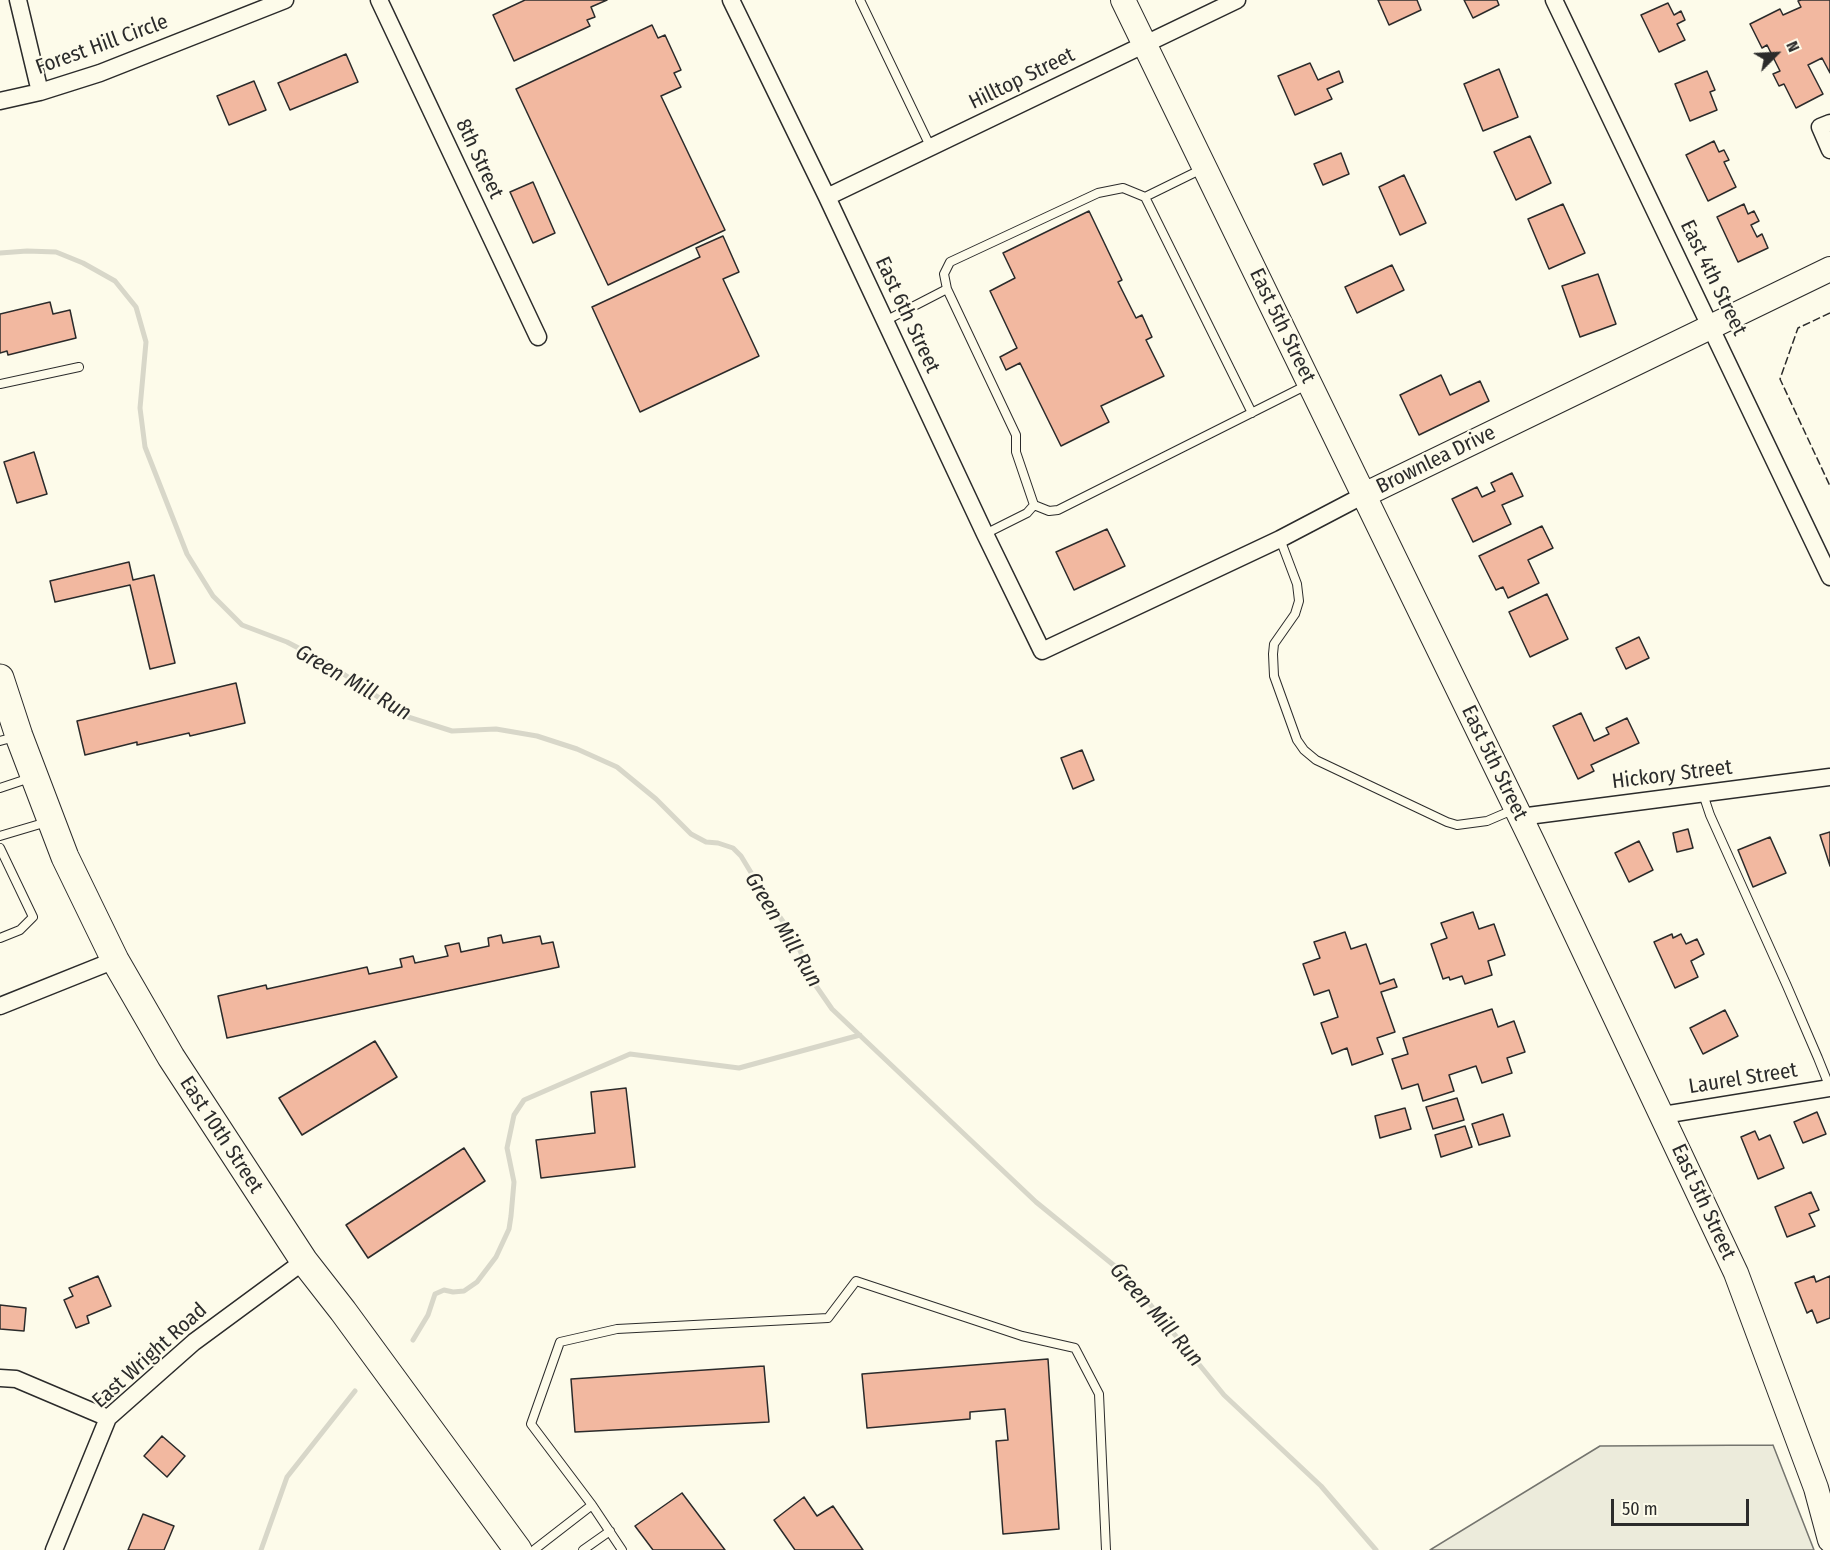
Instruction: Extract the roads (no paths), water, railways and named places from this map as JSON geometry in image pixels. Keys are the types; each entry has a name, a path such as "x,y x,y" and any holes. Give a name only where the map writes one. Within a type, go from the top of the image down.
{"main road":[{"name":"East 5th Street","path":"1124,0 1518,813 1736,1273 1823,1487 1830,1540"},
{"name":"Brownlea Drive","path":"1364,495 1830,269"},
{"name":"East 10th Street","path":"0,678 9,738 34,777 64,857 115,960 171,1057 304,1261 518,1550"}],"street":[{"path":"18,0 40,92"},
{"name":"Forest Hill Circle","path":"0,101 100,74 285,0"},
{"name":"8th Street","path":"379,0 538,337"},
{"name":"Hilltop Street","path":"827,197 1237,0"},
{"name":"East 4th Street","path":"1554,0 1830,577"},
{"name":"East 6th Street","path":"735,2 1042,651"},
{"path":"1830,123 1820,127 1830,150"},
{"name":"Brownlea Drive","path":"1042,651 1280,539 1364,495"},
{"name":"Hickory Street","path":"1518,813 1703,794 1830,777"},
{"path":"0,1006 115,960"},
{"name":"Laurel Street","path":"1663,1115 1830,1088"},
{"name":"East Wright Road","path":"54,1550 108,1418 194,1342 304,1261"},
{"path":"0,1378 16,1379 108,1418"}],"lane":[{"path":"860,0 931,148"},
{"path":"1145,197 1205,168"},
{"path":"1034,506 1016,452 1016,435 947,290 944,274 950,262 1071,204 1098,193 1123,188 1145,197 1252,413"},
{"path":"885,321 947,290"},
{"path":"0,384 79,367"},
{"path":"1034,506 1049,511 1058,510 1310,384"},
{"path":"985,534 1027,513 1034,506"},
{"path":"1280,539 1295,578 1299,601 1295,615 1275,644 1274,676 1290,723 1304,750 1316,760 1457,825 1487,821 1518,813"},
{"path":"0,788 34,777"},
{"path":"1703,794 1710,815 1830,1088"},
{"path":"0,836 50,821"},
{"path":"0,848 33,917 20,930 0,938"},
{"path":"622,1550 592,1505 531,1424 560,1342 617,1329 828,1318 856,1281 1022,1336 1075,1348 1099,1394 1106,1550"},
{"path":"534,1550 592,1505"},
{"path":"583,1550 610,1531"}],"waterway":[{"name":"Green Mill Run","path":"0,253 56,252 83,263 115,281 136,307 146,342 140,408 145,447 187,554 213,596 242,625 287,642 327,663 408,717 452,731 496,729 537,736 577,749 617,767 656,799 691,834 706,842 733,848 741,856 795,939 814,983 832,1009 1036,1202 1127,1276 1224,1395 1321,1486 1376,1550"},
{"path":"413,1340 428,1315 435,1294 444,1290 464,1291 477,1282 496,1257 509,1229 514,1182 507,1148 514,1115 524,1100 630,1054 739,1068 860,1035"},
{"path":"261,1550 287,1477 355,1391"}]}
